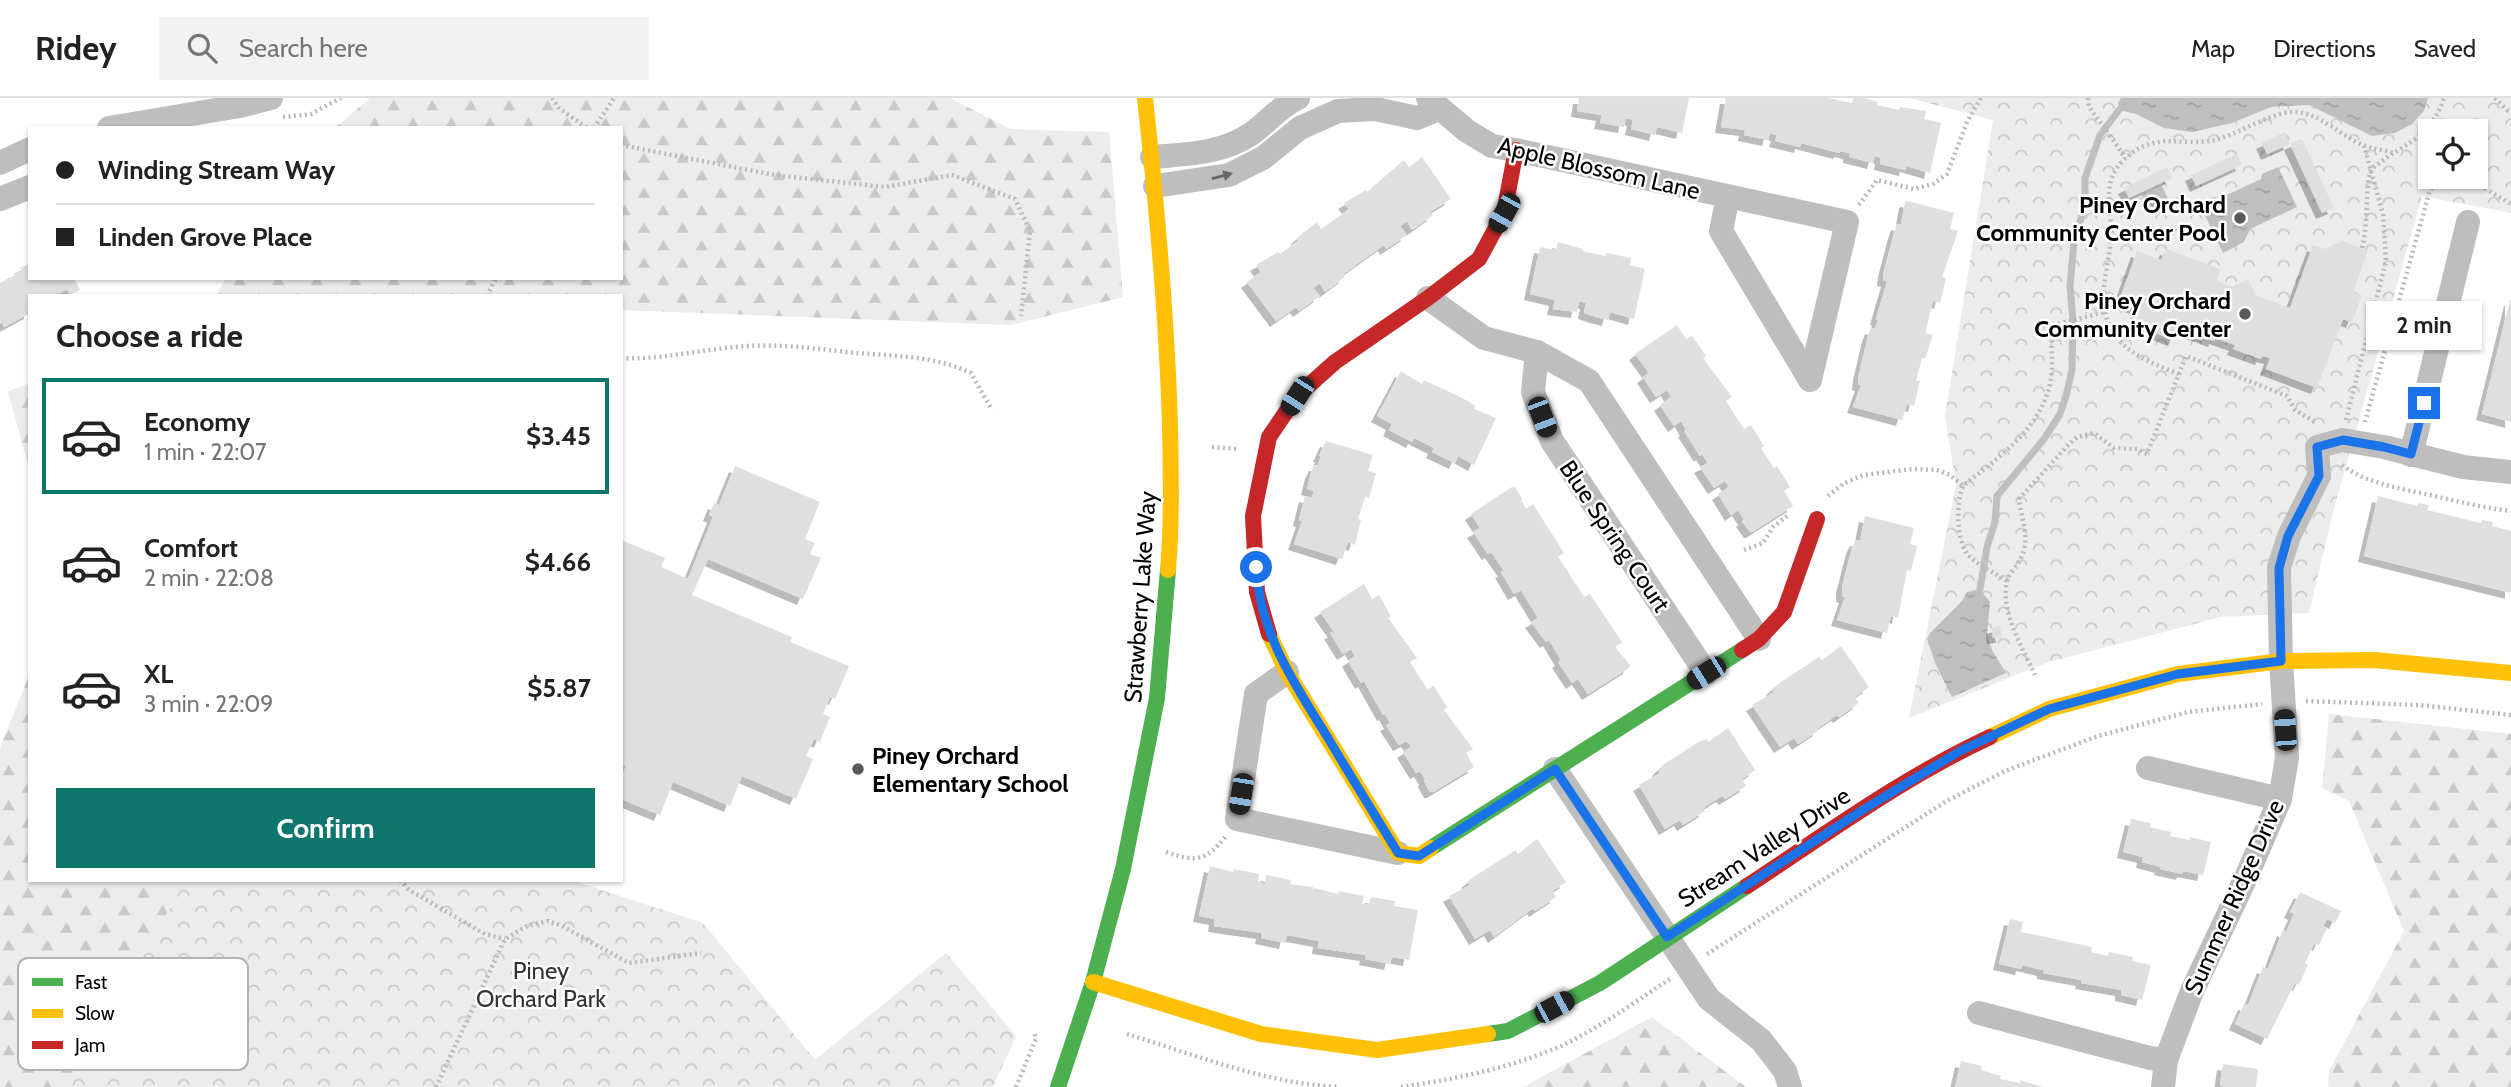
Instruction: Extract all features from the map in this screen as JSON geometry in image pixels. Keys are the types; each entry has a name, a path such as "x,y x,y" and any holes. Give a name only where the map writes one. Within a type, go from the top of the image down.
{"street":[{"path":"127,126 239,102 271,98"},
{"name":"Strawberry Lake Way","path":"1058,1087 1093,982 1123,869 1157,698 1172,522 1162,252 1145,98"},
{"path":"1152,157 1223,149 1251,134 1283,105 1298,98"},
{"name":"Apple Blossom Lane","path":"1155,186 1228,175 1263,158 1300,128 1338,111 1376,109 1418,118 1435,102 1467,131 1492,146 1516,150 1728,196 1847,222 1810,380 1721,231 1728,196"},
{"path":"0,163 28,150"},
{"path":"1398,853 1287,672 1270,636 1257,592 1252,516 1269,437 1297,396 1335,362 1428,299 1479,259 1504,213 1516,150"},
{"path":"0,199 28,188"},
{"path":"2468,222 2411,454 2463,467 2511,472"},
{"path":"1428,299 1484,338 1537,352 1589,382 1759,639"},
{"name":"Blue Spring Court","path":"1537,352 1533,392 1552,441 1706,673"},
{"name":"Summer Ridge Drive","path":"2163,1087 2166,1060 2192,991 2280,799 2287,758 2279,568 2288,536 2319,476 2317,447 2343,440 2411,454"},
{"path":"1287,672 1256,694 1237,819 1419,856 1759,639 1784,612 1818,511"},
{"name":"Stream Valley Drive","path":"1093,982 1261,1034 1377,1051 1508,1031 1601,983 1861,811 1949,757 2049,709 2178,674 2281,661 2374,660 2511,673"},
{"path":"2148,768 2280,799"},
{"path":"1555,769 1709,999 1761,1040 1785,1071 1790,1087"},
{"path":"1979,1013 2166,1060"}],"path":[{"path":"552,98 559,108 584,126"},
{"path":"595,126 614,98"},
{"path":"1847,222 1877,180 1914,189 1933,184 1947,174 1967,122 1981,98"},
{"path":"2088,98 2089,107 2126,158"},
{"path":"2434,119 2444,98"},
{"path":"2495,98 2511,111"},
{"path":"2179,374 2134,355 2111,327 2105,312 2103,286 2111,236 2110,182 2126,158 2146,144 2166,140 2191,142 2218,139 2283,113 2299,112 2363,145 2394,153"},
{"path":"2362,248 2366,234 2366,188 2371,169 2418,138"},
{"path":"623,145 774,175 885,187 952,175 1015,199 1030,231 1021,316"},
{"path":"2363,145 2383,214 2386,261 2345,424 2365,424 2431,189"},
{"path":"2486,189 2511,204"},
{"path":"2007,580 1967,554 1961,541 1958,504 1963,486 2017,442 2037,417 2051,380 2053,354 2050,339 2053,325 2105,312"},
{"path":"623,358 650,359 709,349 751,346 792,346 937,360 971,373 992,410"},
{"path":"2035,675 2015,633 2008,608 2007,580 2021,558 2028,538 2019,499 2077,437 2094,433 2113,448 2137,449 2147,454 2186,356 2287,396 2295,410 2321,426"},
{"path":"2339,462 2354,474 2374,482 2489,509 2511,511"},
{"path":"1818,511 1843,485 1863,475 1913,469 1937,470 1950,475 1963,486"},
{"path":"1744,550 1763,543 1773,527 1791,514"},
{"path":"2303,700 2419,705 2511,715"},
{"path":"1702,957 1945,802 2005,771 2098,736 2188,712 2264,704"},
{"path":"1166,852 1184,859 1197,859 1213,853 1237,819"},
{"path":"402,882 409,890 485,934 505,939"},
{"path":"436,1087 505,939 527,926 548,921 629,962 701,953"},
{"path":"1016,1087 1036,1039 1034,1031"},
{"path":"1127,1034 1255,1073 1318,1086 1340,1087"}],"green space":[{"path":"370,98 950,98 1010,129 1109,132 1123,297 1011,325 623,310 623,294 217,294 225,280 623,280 623,126 337,126"},
{"path":"1909,98 2511,98 2511,213 2422,196 2333,512 2309,613 2221,617 2049,662 1909,718 1956,485 1945,416 1993,120"},
{"path":"28,384 28,465 8,392"},
{"path":"28,678 28,882 186,882 141,958 18,958 18,1070 75,1070 65,1087 0,1087 0,748"},
{"path":"2329,714 2511,734 2511,1087 2328,1087 2329,1071 2404,931 2349,801 2322,788"},
{"name":"Piney Orchard Park","path":"186,882 577,882 703,923 815,1060 946,953 1016,1036 993,1087 65,1087 75,1070 248,1070 248,958 141,958"},
{"path":"1652,1017 1746,1087 1523,1087"}],"water":[{"path":"2121,98 2428,98 2424,111 2412,124 2395,133 2372,136 2309,105 2271,107 2232,123 2192,132 2164,128 2136,114 2119,110 2118,103"},
{"name":"Piney Orchard Community Center Pool","path":"2278,167 2297,207 2250,229 2244,242 2223,253 2201,207 2261,179 2262,174"},
{"path":"2162,186 2168,199 2161,213 2149,209 2142,195"},
{"path":"1980,589 1990,602 1987,635 1992,650 2006,673 1952,697 1927,639 1967,592"}],"building":[{"path":"1579,98 1689,98 1682,133 1657,127 1655,135 1631,129 1633,120 1626,118 1624,127 1600,123 1602,115 1577,111"},
{"path":"1726,98 1828,98 1852,103 1853,98 1864,98 1878,102 1877,105 1899,110 1900,107 1926,111 1924,119 1941,123 1930,173 1906,166 1905,170 1880,164 1881,158 1875,156 1873,163 1849,157 1849,153 1801,143 1800,147 1775,141 1777,135 1770,133 1768,140 1744,135 1745,130 1721,127"},
{"path":"2285,132 2290,144 2267,154 2262,143"},
{"path":"2302,139 2334,208 2322,213 2290,144"},
{"path":"2237,154 2242,165 2196,186 2191,175"},
{"path":"1422,157 1451,199 1430,212 1433,215 1412,230 1407,221 1400,226 1407,235 1386,249 1384,245 1343,274 1345,277 1325,292 1320,283 1313,288 1320,296 1299,311 1296,307 1276,321 1247,282 1261,272 1256,265 1278,252 1280,254 1317,222 1321,229 1349,209 1344,203 1366,190 1367,192 1404,160 1409,167"},
{"path":"2167,167 2172,178 2129,198 2124,188"},
{"path":"1907,201 1954,213 1950,229 1958,231 1942,277 1946,278 1940,303 1933,301 1925,333 1933,335 1925,359 1922,358 1916,381 1920,381 1914,406 1907,404 1902,420 1853,407 1861,385 1858,384 1859,374 1868,336 1871,328 1875,329 1887,281 1883,280 1884,271 1894,233 1897,224 1901,225"},
{"name":"Piney Orchard Community Center","path":"2342,241 2368,251 2353,292 2362,295 2352,322 2343,319 2317,388 2266,369 2270,358 2262,356 2261,359 2233,349 2235,345 2215,338 2214,341 2187,331 2188,328 2180,325 2174,340 2132,324 2138,309 2119,301 2137,251 2161,260 2166,249 2221,269 2217,281 2232,287 2248,279 2256,295 2290,308 2313,245 2325,249"},
{"path":"1558,242 1583,249 1582,251 1631,258 1630,265 1645,269 1634,319 1610,312 1608,320 1596,317 1584,313 1586,303 1579,301 1577,312 1553,309 1555,300 1530,294 1540,247 1556,250"},
{"path":"28,264 28,280 75,280 80,290 72,294 67,289 58,294 28,294 28,314 4,327 2,322 0,324 0,283 22,271 20,268"},
{"path":"2511,300 2511,422 2482,414"},
{"path":"1677,325 1686,339 1692,336 1706,356 1703,358 1732,397 1726,401 1744,429 1751,425 1764,446 1761,448 1790,487 1784,491 1793,506 1752,532 1742,521 1744,519 1738,510 1731,515 1718,494 1729,487 1725,481 1714,488 1700,467 1708,463 1702,454 1700,456 1684,431 1686,430 1681,421 1674,426 1660,405 1671,397 1667,390 1656,397 1643,377 1649,373 1635,354"},
{"path":"1401,371 1422,384 1424,380 1454,394 1475,406 1474,409 1496,418 1474,465 1458,456 1455,463 1432,452 1434,448 1414,438 1412,442 1389,430 1392,424 1377,416"},
{"path":"1326,441 1373,455 1368,471 1376,473 1369,498 1365,497 1358,519 1361,520 1355,545 1348,542 1342,559 1294,544 1302,521 1299,520 1305,496 1312,498 1314,491 1307,489 1311,473 1315,465 1318,465"},
{"path":"735,466 820,502 805,539 815,543 810,554 821,558 803,599 708,559 692,595 792,637 790,642 849,666 835,699 830,697 823,714 830,717 820,742 814,739 806,756 813,759 796,799 742,776 730,806 673,782 660,815 623,800 623,774 626,766 623,765 623,541 665,558 661,567 688,579 713,517 709,515 714,503 719,505"},
{"path":"1515,487 1526,509 1533,504 1564,553 1558,557 1584,597 1590,594 1622,642 1615,647 1630,665 1629,668 1588,694 1578,679 1572,683 1558,662 1561,660 1549,640 1546,642 1531,622 1538,618 1521,590 1514,594 1501,572 1504,571 1473,532 1480,528 1471,514"},
{"path":"2378,496 2417,506 2418,503 2429,505 2427,510 2481,523 2482,520 2493,522 2492,526 2511,531 2511,593 2364,556"},
{"path":"1865,516 1914,528 1910,544 1917,546 1911,571 1907,570 1898,618 1891,616 1887,633 1837,620 1845,597 1842,596 1842,587 1852,548 1856,540 1860,541"},
{"path":"1364,584 1372,599 1379,595 1391,617 1388,618 1417,658 1410,662 1427,689 1434,686 1447,707 1444,710 1473,749 1466,753 1474,767 1433,792 1430,792 1420,771 1416,773 1403,752 1411,747 1407,741 1399,745 1386,725 1390,723 1385,714 1383,715 1364,681 1361,683 1348,661 1355,656 1351,649 1343,654 1330,633 1334,632 1320,612"},
{"path":"2000,626 2002,637 1993,638 1992,628"},
{"path":"1841,646 1869,687 1855,697 1859,703 1839,717 1837,715 1798,744 1794,738 1780,747 1752,705 1774,692 1772,689 1778,684 1819,657 1822,660"},
{"path":"1728,728 1755,770 1742,779 1746,786 1725,799 1722,796 1683,825 1680,820 1665,829 1639,785 1660,773 1658,770 1664,764 1697,743 1706,739 1708,742"},
{"path":"2131,819 2151,823 2150,827 2171,832 2170,836 2211,842 2203,875 2160,869 2161,867 2142,862 2143,857 2123,852"},
{"path":"1537,839 1566,882 1552,891 1556,897 1535,911 1533,908 1494,937 1490,930 1475,939 1449,896 1470,885 1467,882 1475,876 1516,850 1518,854"},
{"path":"1210,866 1233,872 1234,869 1259,874 1258,882 1265,884 1266,875 1291,880 1290,884 1313,887 1313,890 1315,888 1338,894 1339,891 1364,896 1362,904 1369,905 1371,897 1395,901 1394,906 1418,910 1409,960 1392,957 1390,964 1365,959 1366,955 1318,948 1319,941 1287,935 1285,943 1261,938 1262,933 1214,926 1215,919 1199,916"},
{"path":"2300,892 2341,911 2335,923 2327,919 2323,926 2327,928 2319,945 2314,944 2299,985 2295,983 2267,1039 2235,1024 2244,1004 2248,1005 2263,967 2268,969 2283,930 2286,932 2294,914 2290,912"},
{"path":"2010,919 2023,922 2021,932 2092,947 2091,952 2108,956 2109,952 2133,957 2132,961 2151,965 2142,1000 2121,995 2121,990 2081,983 2082,980 2043,973 2043,970 2022,965 2021,969 1999,964"},
{"path":"1961,1061 1982,1066 1981,1070 2001,1076 2000,1079 2020,1083 2020,1080 2043,1087 1955,1087"},
{"path":"2223,1064 2258,1069 2256,1087 2220,1085"}],"waterway":[{"path":"1980,589 1987,547 1995,522 1997,496 2044,439 2060,414 2066,396 2072,370 2073,321 2070,286 2074,242 2085,205 2085,178 2100,135 2119,110"}],"traffic: fast":[{"path":"1058,1087 1093,982 1123,869 1157,698 1168,570"},
{"path":"1431,848 1742,650"},
{"path":"1488,1034 1508,1031 1600,983 1747,886"}],"traffic: slow":[{"path":"1145,98 1161,262 1169,386 1171,498 1168,570"},
{"path":"1269,634 1287,672 1398,853 1419,856 1431,848"},
{"path":"1990,737 2049,709 2178,674 2281,661 2374,660 2511,673"},
{"path":"1093,982 1261,1034 1377,1050 1488,1034"}],"traffic: jam":[{"path":"1269,634 1257,592 1253,516 1269,437 1297,396 1335,362 1479,259 1504,213 1516,150"},
{"path":"1742,650 1759,639 1784,612 1817,519"},
{"path":"1747,886 1896,788 1990,737"}],"place":[{"name":"Piney Orchard Community Center Pool","path":"2240,218"},
{"name":"Piney Orchard Community Center","path":"2245,314"},
{"name":"Piney Orchard Elementary School","path":"858,769"}],"route":[{"path":"1256,567 1257,592 1270,636 1287,672 1398,853 1419,856 1555,769 1667,937 1861,811 1960,751 2049,709 2178,674 2281,661 2279,568 2288,536 2319,476 2317,447 2343,440 2411,454 2424,403"}]}
